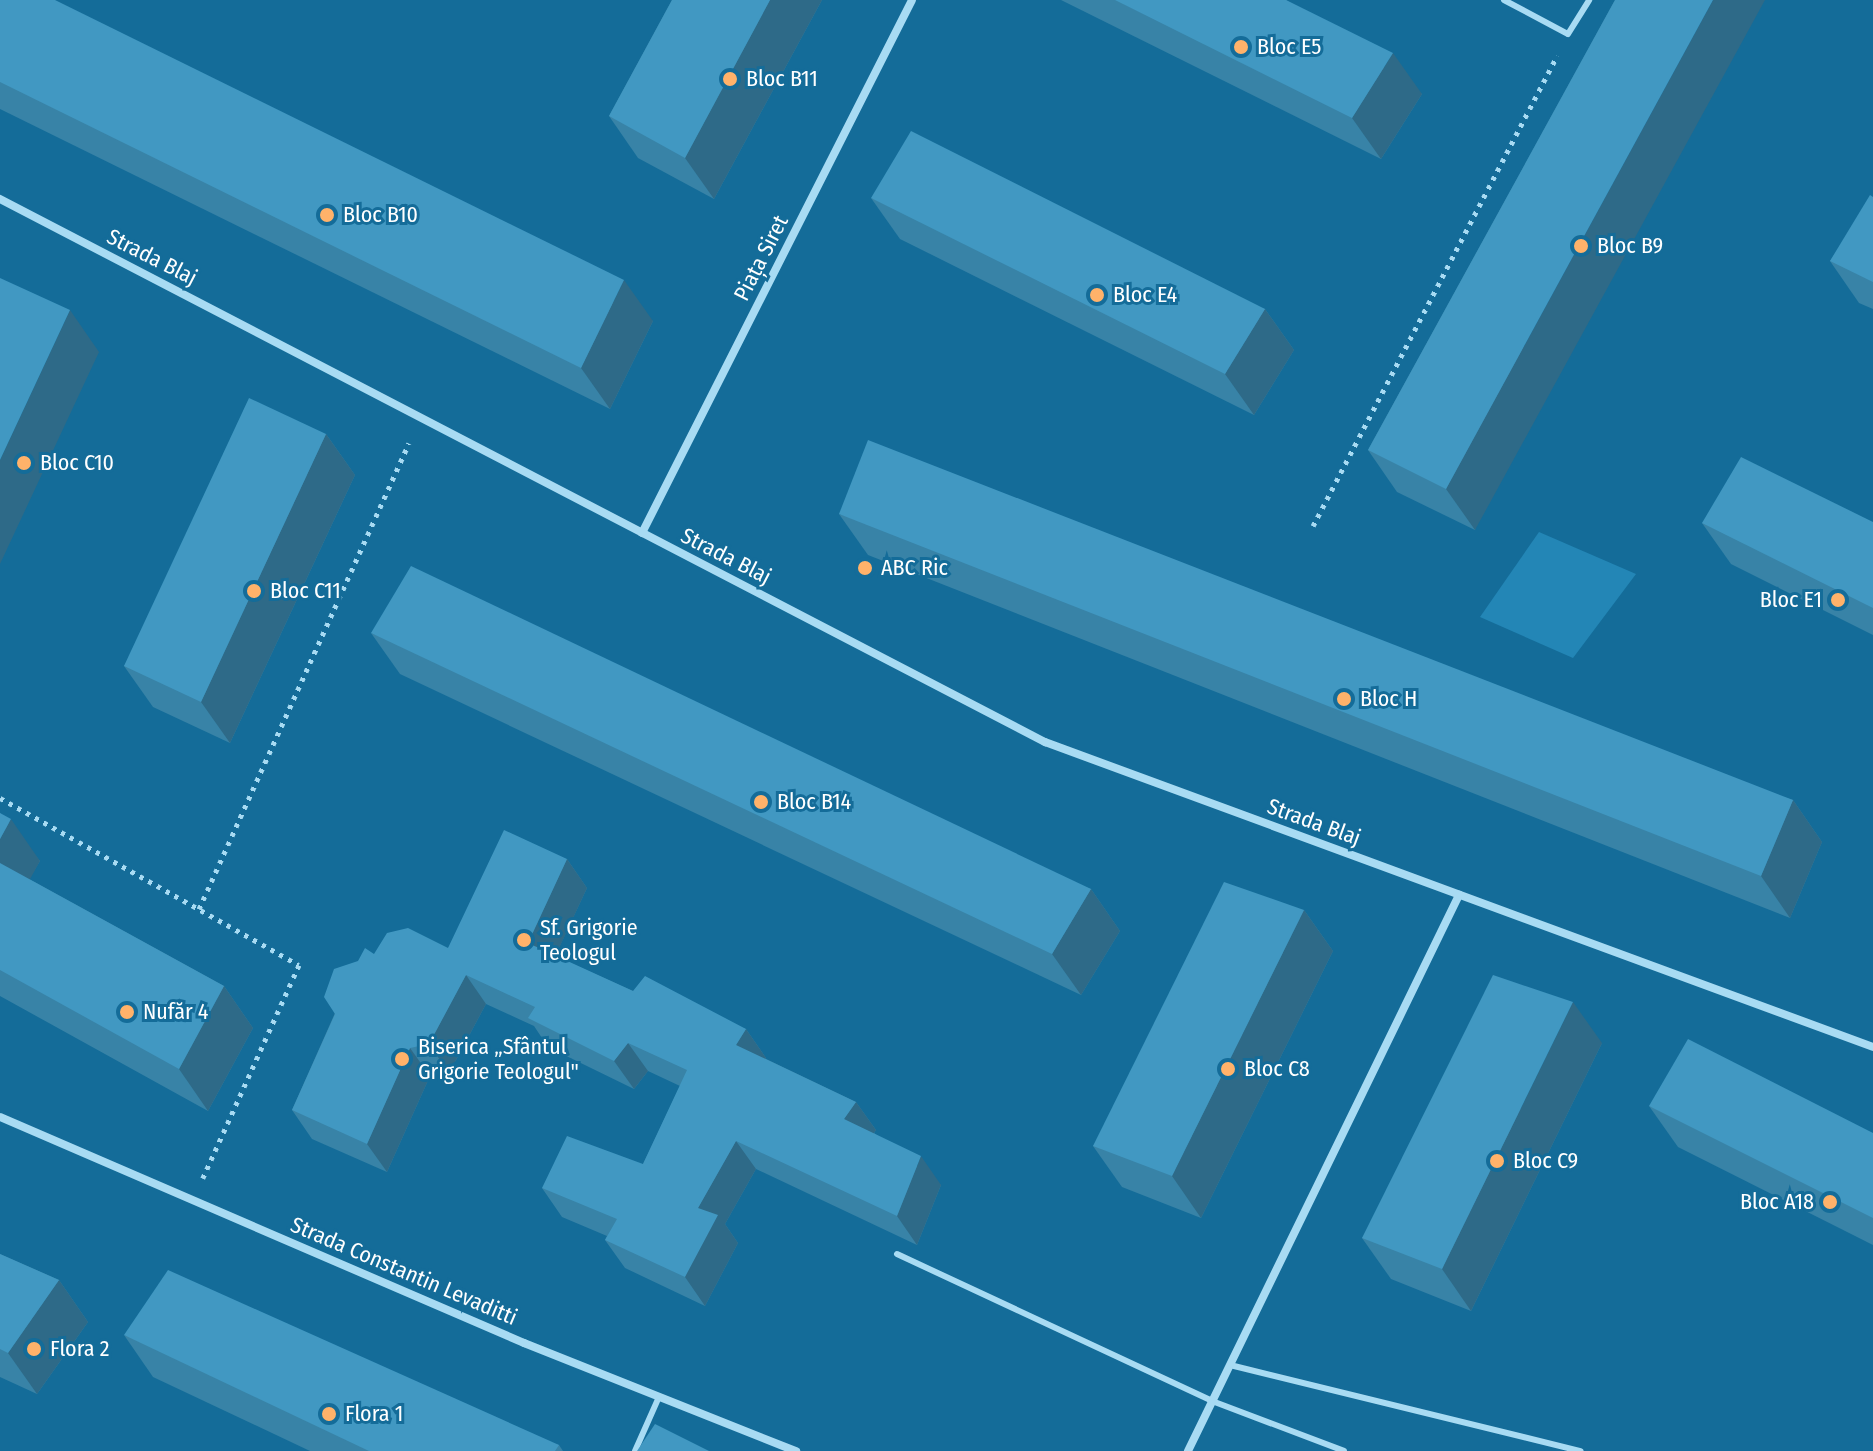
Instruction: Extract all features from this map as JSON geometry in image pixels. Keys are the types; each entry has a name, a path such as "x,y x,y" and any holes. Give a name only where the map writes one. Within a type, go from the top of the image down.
{"street":[{"name":"Piața Siret","path":"642,533 912,0"},
{"name":"Strada Blaj","path":"0,199 1045,742 1873,1047"},
{"path":"1188,1451 1459,895"},
{"name":"Strada Constantin Levaditti","path":"0,1117 658,1399 796,1451"}],"lane":[{"path":"1504,0 1568,34 1589,0"},
{"path":"897,1254 1212,1401 1344,1451"},
{"path":"1230,1365 1581,1451"},
{"path":"635,1451 658,1399"}],"path":[{"path":"1313,526 1568,34"},
{"path":"199,909 421,417"},
{"path":"0,798 299,965 193,1200"}],"shaded area":[{"path":"1539,532 1636,574 1573,658 1480,617"}],"building":[{"name":"Bloc B10","path":"0,0 55,0 624,280 581,368 0,82"},
{"path":"672,0 770,0 685,158 609,116"},
{"path":"1115,0 1286,0 1393,53 1352,118"},
{"path":"1615,0 1713,0 1446,489 1368,450"},
{"name":"Bloc E4","path":"911,131 1265,309 1225,374 871,198"},
{"path":"1870,195 1873,197 1873,282 1830,261"},
{"path":"0,278 70,310 0,460"},
{"path":"249,398 326,434 201,702 124,666"},
{"name":"Bloc H","path":"868,440 1793,800 1761,876 839,514"},
{"path":"1741,457 1873,522 1873,608 1702,523"},
{"name":"Bloc B14","path":"411,566 1091,889 1052,954 371,633"},
{"path":"0,813 11,819 0,839"},
{"path":"504,830 567,859 528,943 633,991 645,976 746,1029 736,1045 856,1102 844,1119 921,1156 897,1216 736,1141 698,1208 718,1215 685,1277 605,1240 617,1219 542,1188 567,1136 643,1164 687,1070 628,1043 614,1061 528,1018 535,1007 466,975 429,1044 410,1048 367,1144 292,1110 335,1014 324,997 334,969 358,961 365,948 374,954 387,933 408,928 448,948"},
{"name":"Nufăr 4","path":"0,863 224,986 179,1069 0,970"},
{"path":"1224,882 1304,910 1172,1176 1093,1146"},
{"path":"1493,975 1573,1002 1442,1269 1362,1238"},
{"path":"1688,1039 1873,1133 1873,1218 1649,1106"},
{"path":"0,1254 59,1280 8,1353 0,1349"},
{"path":"168,1270 559,1445 555,1451 369,1451 124,1335"},
{"path":"655,1424 709,1451 637,1451"}],"place":[{"name":"Bloc E5","path":"1241,47"},
{"name":"Bloc B11","path":"730,79"},
{"name":"Bloc B10","path":"327,215"},
{"name":"Bloc B9","path":"1581,246"},
{"name":"Bloc E4","path":"1097,295"},
{"name":"Bloc C10","path":"24,463"},
{"name":"ABC Ric","path":"865,568"},
{"name":"Bloc C11","path":"254,591"},
{"name":"Bloc E1","path":"1838,600"},
{"name":"Bloc H","path":"1344,699"},
{"name":"Bloc B14","path":"761,802"},
{"name":"Sf. Grigorie Teologul","path":"524,940"},
{"name":"Nufăr 4","path":"127,1012"},
{"name":"Biserica „Sfântul Grigorie Teologul\"","path":"402,1059"},
{"name":"Bloc C8","path":"1228,1069"},
{"name":"Bloc C9","path":"1497,1161"},
{"name":"Bloc A18","path":"1830,1202"},
{"name":"Flora 2","path":"34,1349"},
{"name":"Flora 1","path":"329,1414"}]}
